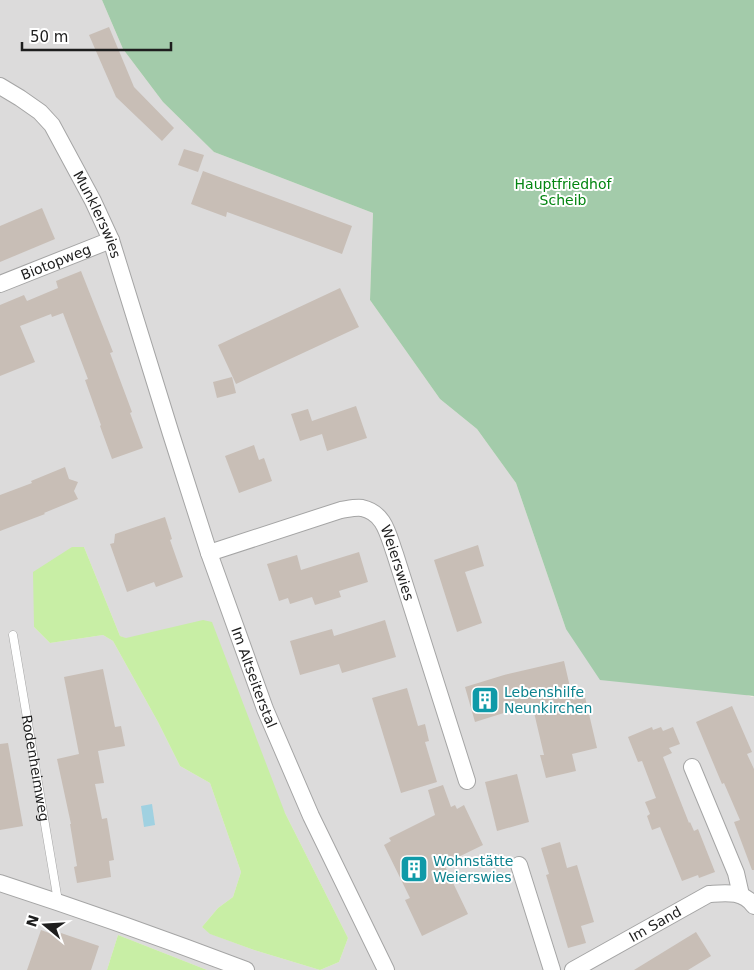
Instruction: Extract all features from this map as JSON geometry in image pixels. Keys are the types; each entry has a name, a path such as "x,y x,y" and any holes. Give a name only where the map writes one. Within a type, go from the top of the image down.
{"street":[{"name":"Munklerswies","path":"0,86 40,112 52,125 93,202 111,240 152,372"},
{"name":"Biotopweg","path":"0,284 111,240"},
{"name":"Im Altseiterstal","path":"152,372 210,553 265,709 310,816 386,970"},
{"name":"Weierswies","path":"210,553 341,510 360,508 376,514 384,524 395,554 468,781"},
{"path":"692,767 736,873 741,895 752,902 754,906"},
{"path":"519,865 552,970"},
{"path":"0,883 200,952 246,970"},
{"name":"Im Sand","path":"573,970 709,894 729,892 741,895"}],"lane":[{"name":"Rodenheimweg","path":"13,635 58,902"}],"shaded area":[{"path":"0,0 102,0 123,49 163,102 214,152 373,213 370,300 440,399 477,429 516,483 566,629 752,697 754,696 754,970 320,970 207,970 118,935 107,970 0,970","holes":["84,547 120,636 125,638 285,813 348,938 339,962 320,970 254,950 211,934 202,927 218,908 233,897 241,872 210,783 180,766 113,641 103,635 50,643 34,627"]}],"green space":[{"name":"Hauptfriedhof Scheib","path":"102,0 754,0 754,696 600,680 566,629 516,483 477,429 440,399 370,300 373,213 214,152 163,102 123,49"},
{"path":"72,547 84,547 120,636 126,638 203,620 212,622 285,813 348,938 339,962 320,970 254,950 210,934 202,927 218,908 233,897 241,872 210,783 180,766 113,641 103,635 50,643 34,627 33,572"},
{"path":"118,935 207,970 107,970"}],"water":[{"path":"152,804 155,825 144,827 141,806"}],"building":[{"path":"109,27 134,87 174,128 162,141 116,97 89,35"},
{"path":"184,149 204,155 198,172 178,165"},
{"path":"203,171 352,226 342,254 227,212 226,217 191,204"},
{"path":"42,208 55,239 0,262 0,226"},
{"path":"81,271 113,352 110,353 143,448 112,459 85,380 88,379 63,313 52,317 51,314 20,326 35,362 0,376 0,305 24,295 27,301 58,288 56,281"},
{"path":"340,288 359,327 236,384 218,345"},
{"path":"232,377 236,393 217,398 213,382"},
{"path":"356,406 367,438 327,451 322,434 300,441 291,414 308,409 312,421"},
{"path":"254,445 259,460 264,458 272,481 239,493 225,456"},
{"path":"65,467 69,479 78,482 74,491 78,499 0,531 0,495 32,483 31,481"},
{"path":"165,517 172,539 170,540 183,577 156,587 154,582 127,592 110,544 114,543 115,534"},
{"path":"478,545 484,566 465,572 482,623 457,632 434,560"},
{"path":"359,552 368,582 339,591 341,597 315,605 312,597 290,604 288,598 279,601 267,564 297,555 301,570"},
{"path":"385,620 396,657 342,673 339,664 300,675 290,641 332,629 334,636"},
{"path":"564,661 573,700 585,697 597,748 572,754 576,771 546,778 540,755 544,755 532,704 475,722 465,687 504,675"},
{"path":"103,669 115,727 121,726 125,746 98,751 104,783 95,784 102,819 107,818 114,860 109,861 111,877 77,883 74,867 77,866 71,824 57,759 79,754 64,677"},
{"path":"407,688 418,726 425,724 429,741 425,742 437,782 401,793 372,698"},
{"path":"732,706 752,752 747,754 754,769 754,870 752,870 734,822 740,820 724,783 722,784 696,722"},
{"path":"652,727 653,730 661,727 663,731 673,727 680,744 669,748 672,753 663,757 689,823 694,831 698,829 715,872 699,878 698,875 682,881 660,827 652,830 647,816 650,814 645,802 656,798 642,761 638,762 628,737"},
{"path":"8,743 23,826 0,830 0,744"},
{"path":"517,774 529,822 497,831 485,782"},
{"name":"Wohnstätte Weierswies","path":"443,785 451,807 455,805 457,809 464,805 483,845 444,864 468,914 422,936 405,900 410,898 384,845 391,841 389,838 435,815 428,790"},
{"path":"560,842 567,868 577,865 594,922 581,926 586,943 568,948 546,875 549,874 541,848"},
{"path":"41,930 60,937 61,933 99,946 91,970 27,970"},
{"path":"696,932 711,956 688,970 634,970"}],"place":[{"name":"Lebenshilfe Neunkirchen","path":"485,700"},
{"name":"Wohnstätte Weierswies","path":"414,869"}]}
